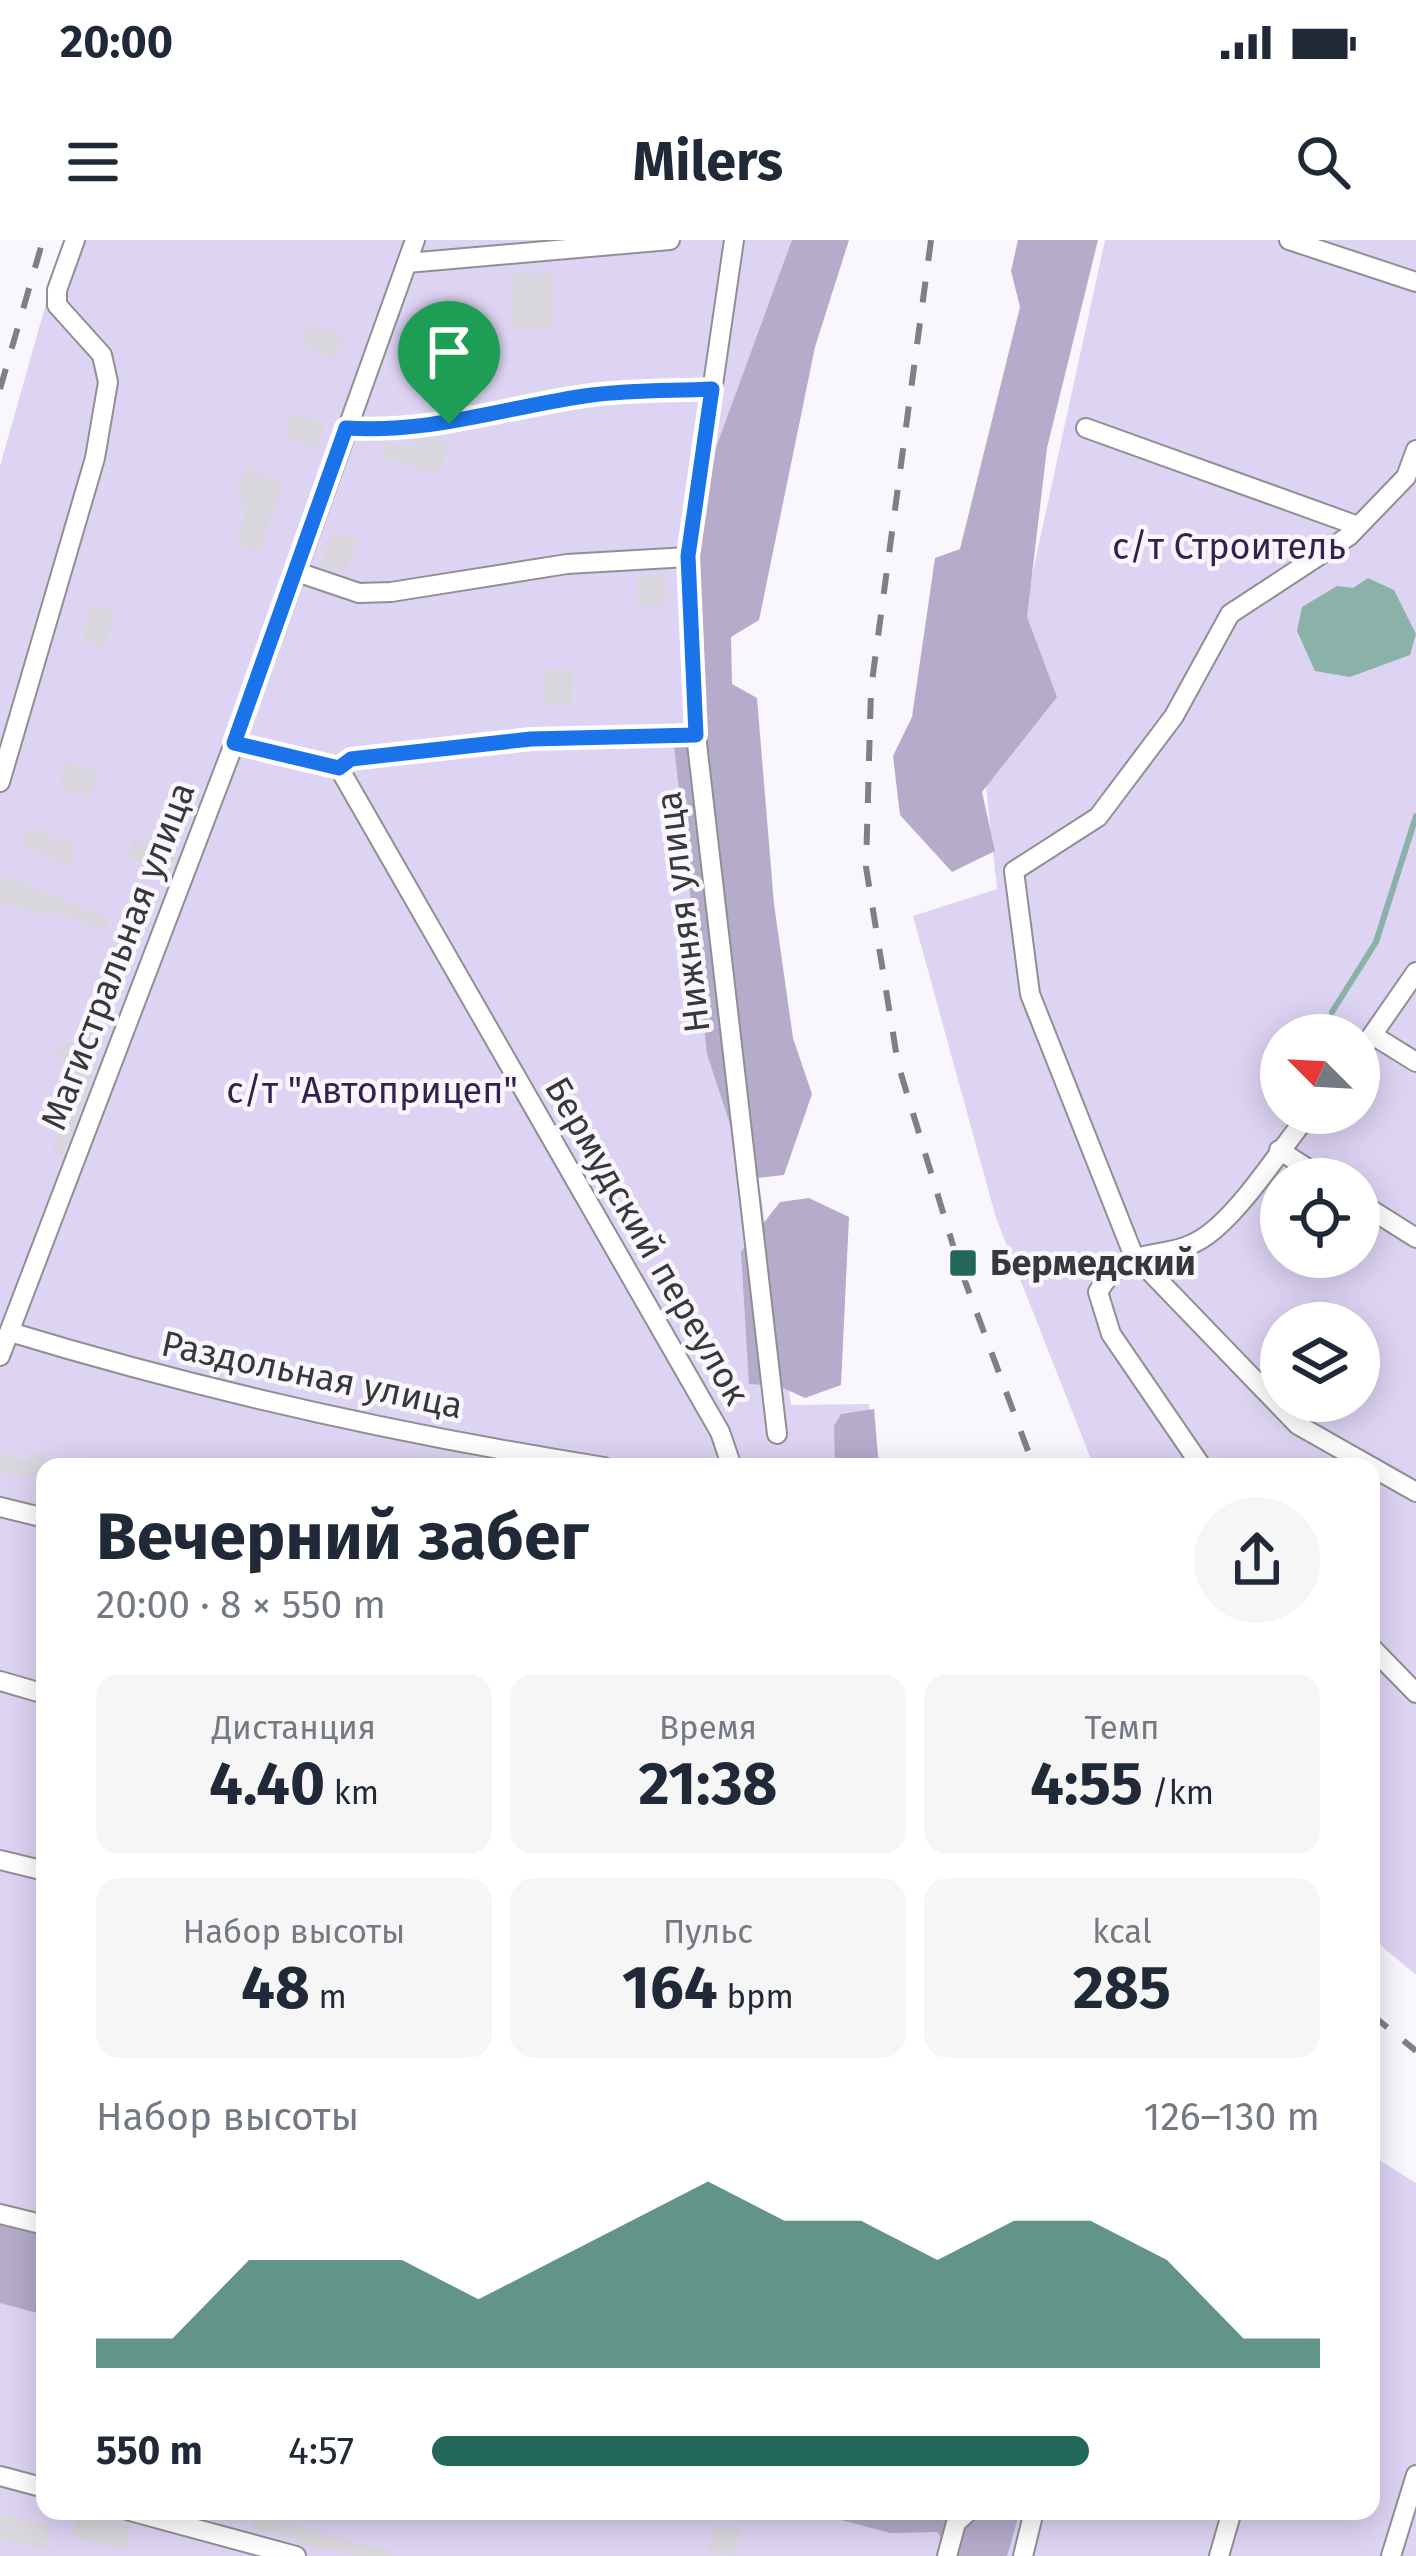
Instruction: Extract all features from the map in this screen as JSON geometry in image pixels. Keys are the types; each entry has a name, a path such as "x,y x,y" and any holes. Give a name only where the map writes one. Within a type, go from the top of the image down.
{"street":[{"path":"0,782 95,458 108,382 103,355 57,305 57,290 75,240"},
{"name":"Магистральная улица","path":"0,1356 234,743 416,240"},
{"path":"406,262 670,240"},
{"name":"Нижняя улица","path":"734,240 688,556 696,735 777,1434"},
{"path":"1289,240 1416,282"},
{"path":"346,428 449,424 592,395 712,389"},
{"path":"1086,428 1358,526"},
{"path":"1356,1458 1298,1425 1133,1254 1030,994 1014,871 1098,817 1174,716 1230,614 1358,526 1406,477 1416,450"},
{"path":"294,572 359,592 391,592 567,564 688,556"},
{"path":"234,743 339,768 351,759 531,739 696,735"},
{"name":"Бермудский переулок","path":"339,768 710,1414 728,1458"},
{"path":"1380,1027 1416,972"},
{"path":"1380,1040 1416,1061"},
{"path":"1196,1458 1111,1334 1098,1292 1112,1270 1133,1254 1171,1255 1215,1229 1292,1134"},
{"path":"1279,1150 1291,1158"},
{"path":"1380,1215 1416,1238"},
{"name":"Раздольная улица","path":"10,1332 138,1371 548,1458"},
{"path":"1380,1472 1416,1492"},
{"path":"0,1508 36,1516"},
{"path":"1380,1656 1416,1694"},
{"path":"0,1681 36,1691"},
{"path":"0,1860 36,1869"},
{"path":"0,2214 36,2223"},
{"path":"1391,2556 1416,2475"},
{"path":"0,2476 36,2486"},
{"path":"163,2520 296,2556"},
{"path":"947,2556 959,2520"},
{"path":"1023,2556 1032,2520"},
{"path":"1219,2556 1229,2520"}],"green space":[{"name":"с/т \"Автоприцеп\"","path":"64,240 821,240 696,740 791,1405 869,1404 873,1458 36,1458 36,2520 1380,2520 1380,2161 1416,2183 1416,2556 0,2556 0,466"},
{"name":"с/т Строитель","path":"1105,240 1416,240 1416,1975 1380,1945 1380,1458 1090,1458 996,1218 913,916 997,889 986,787"}],"shaded area":[{"path":"792,240 849,240 815,347 759,620 731,637 732,684 757,698 774,904 793,1038 812,1094 784,1175 748,1179 707,1054 673,735 693,727 693,642 707,472"},
{"path":"1018,240 1098,240 1047,448 1027,617 1057,697 982,792 995,851 952,872 900,815 893,756 912,717 935,558 960,549 1020,307 1011,271"},
{"path":"1368,578 1394,590 1416,634 1410,655 1350,677 1315,671 1297,631 1302,607 1337,586 1353,588"},
{"path":"809,1198 849,1217 841,1385 805,1398 779,1386 749,1384 741,1252 780,1202"},
{"path":"874,1409 878,1458 835,1458 834,1426 841,1414"},
{"path":"0,2218 36,2227 36,2313 0,2303"},
{"path":"841,2520 1017,2520 1007,2556 948,2556 951,2550 937,2532 891,2533"}],"building":[{"path":"513,273 553,274 552,329 512,329"},
{"path":"310,322 343,336 333,359 300,345"},
{"path":"292,413 325,425 316,448 284,436"},
{"path":"422,439 449,444 439,475 380,455 384,442 419,446"},
{"path":"246,468 283,482 259,552 236,545 248,502 235,497"},
{"path":"333,530 358,539 345,574 320,566"},
{"path":"665,574 665,605 638,606 637,575"},
{"path":"92,603 115,612 105,648 83,641"},
{"path":"544,669 573,669 572,706 543,705"},
{"path":"67,761 99,773 90,798 58,786"},
{"path":"29,826 77,846 70,865 22,845"},
{"path":"133,839 176,855 170,872 127,856"},
{"path":"0,874 110,918 104,932 55,911 52,918 0,901"},
{"path":"63,1041 93,1054 85,1072 93,1075 62,1156 51,1152 69,1107 60,1104 71,1064 56,1057"},
{"path":"0,1450 28,1462 30,1452 45,1455 36,1458 36,1478 0,1472"},
{"path":"0,2515 52,2524 45,2551 0,2539"},
{"path":"76,2520 131,2525 125,2550 72,2537"},
{"path":"254,2520 277,2520 392,2552 391,2556 356,2556 297,2542 299,2538 252,2530"},
{"path":"716,2523 741,2530 733,2556 706,2552"}],"waterway":[{"path":"1332,1012 1376,942 1416,816"}],"railway":[{"path":"0,389 43,240"},
{"path":"931,240 871,689 866,867 898,1064 959,1265 1031,1458"},
{"path":"1380,2021 1416,2051"}],"place":[{"name":"Бермедский","path":"963,1263"}],"route":[{"path":"712,389 688,556 696,735 531,739 351,759 339,768 234,743 346,428 449,424 592,395 712,389"}]}
